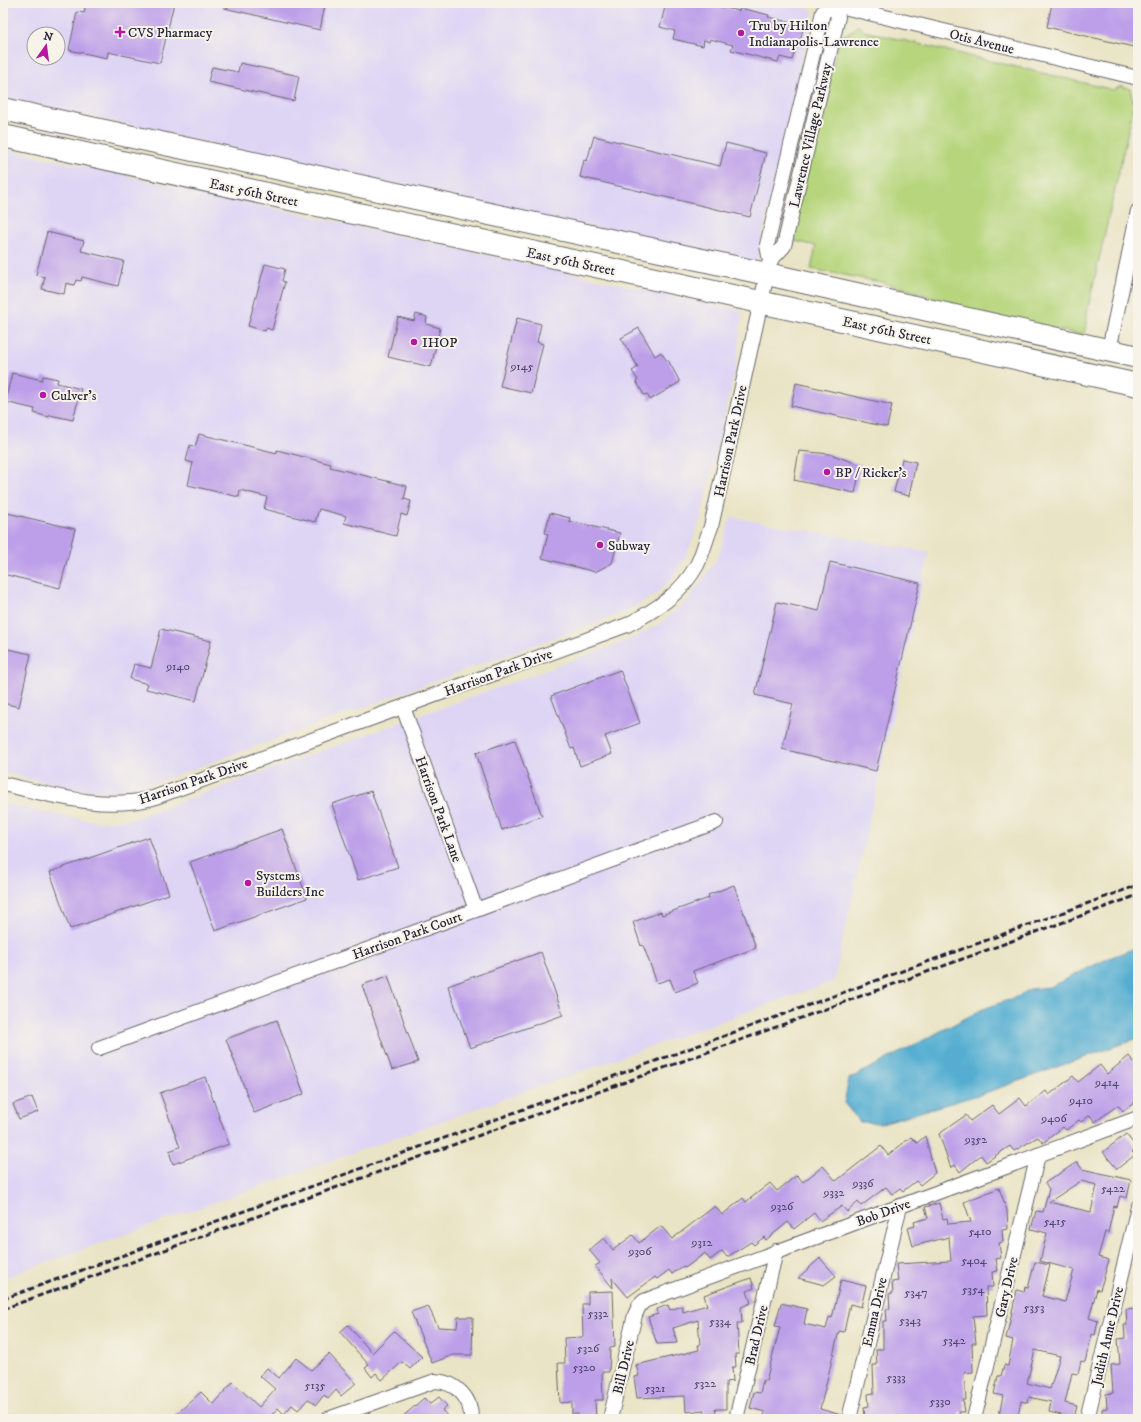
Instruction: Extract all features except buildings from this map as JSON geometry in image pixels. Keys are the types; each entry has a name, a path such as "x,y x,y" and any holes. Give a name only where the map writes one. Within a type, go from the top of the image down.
{"main road":[{"name":"East 56th Street","path":"3,109 470,211 766,280 1138,357"},
{"name":"East 56th Street","path":"3,136 358,215 766,280 940,341 1138,385"},
{"path":"225,185 234,179 248,178 297,187 304,184 306,176"},
{"path":"358,215 365,207 369,205 434,216 456,217 470,211"},
{"path":"940,341 1032,351 1096,362 1104,358 1109,350"}],"street":[{"name":"Otis Avenue","path":"831,4 1138,78"},
{"name":"Lawrence Village Parkway","path":"766,280 784,246 838,17 831,4"},
{"path":"1109,350 1138,211"},
{"name":"Harrison Park Drive","path":"3,784 79,801 103,803 141,801 627,625 665,603 675,595 697,564 711,527 766,280"},
{"name":"Harrison Park Lane","path":"403,707 476,910"},
{"name":"Harrison Park Court","path":"99,1048 716,822"},
{"name":"Bob Drive","path":"635,1315 639,1306 648,1298 1138,1118"},
{"name":"Gary Drive","path":"974,1419 1038,1155"},
{"name":"Emma Drive","path":"848,1419 900,1206"},
{"name":"Judith Anne Drive","path":"1087,1419 1138,1207"},
{"name":"Brad Drive","path":"736,1419 776,1251"},
{"name":"Bill Drive","path":"610,1419 635,1315"},
{"path":"328,1419 432,1381 441,1381 457,1388 469,1403 472,1419"}],"shaded area":[{"path":"9,3 784,3 813,10 756,264 3,97 3,28"},
{"path":"3,149 742,311 737,361 700,521 686,556 674,576 654,596 625,612 141,788 103,791 77,789 3,773"},
{"path":"731,517 929,552 834,981 3,1278 3,803 51,814 99,822 133,819 629,640 658,625 688,600 718,557"}],"green space":[{"path":"858,25 864,31 1114,90 1121,86 1130,89 1134,105 1087,312 1087,324 1083,335 961,310 920,293 881,282 811,269 816,246 791,240 840,36 850,33"}],"water":[{"path":"1138,947 1138,1038 985,1093 882,1123 860,1122 844,1103 849,1079 983,1009 1019,996 1030,989 1050,987 1109,958"}],"railway":[{"path":"3,1299 1138,885"},
{"path":"3,1309 1138,895"}],"place":[{"name":"CVS Pharmacy","path":"120,32"},
{"name":"Tru by Hilton Indianapolis-Lawrence","path":"741,33"},
{"name":"IHOP","path":"414,342"},
{"name":"Culver's","path":"43,395"},
{"name":"BP / Ricker's","path":"827,472"},
{"name":"Subway","path":"600,545"},
{"name":"Systems Builders Inc","path":"248,883"}]}
